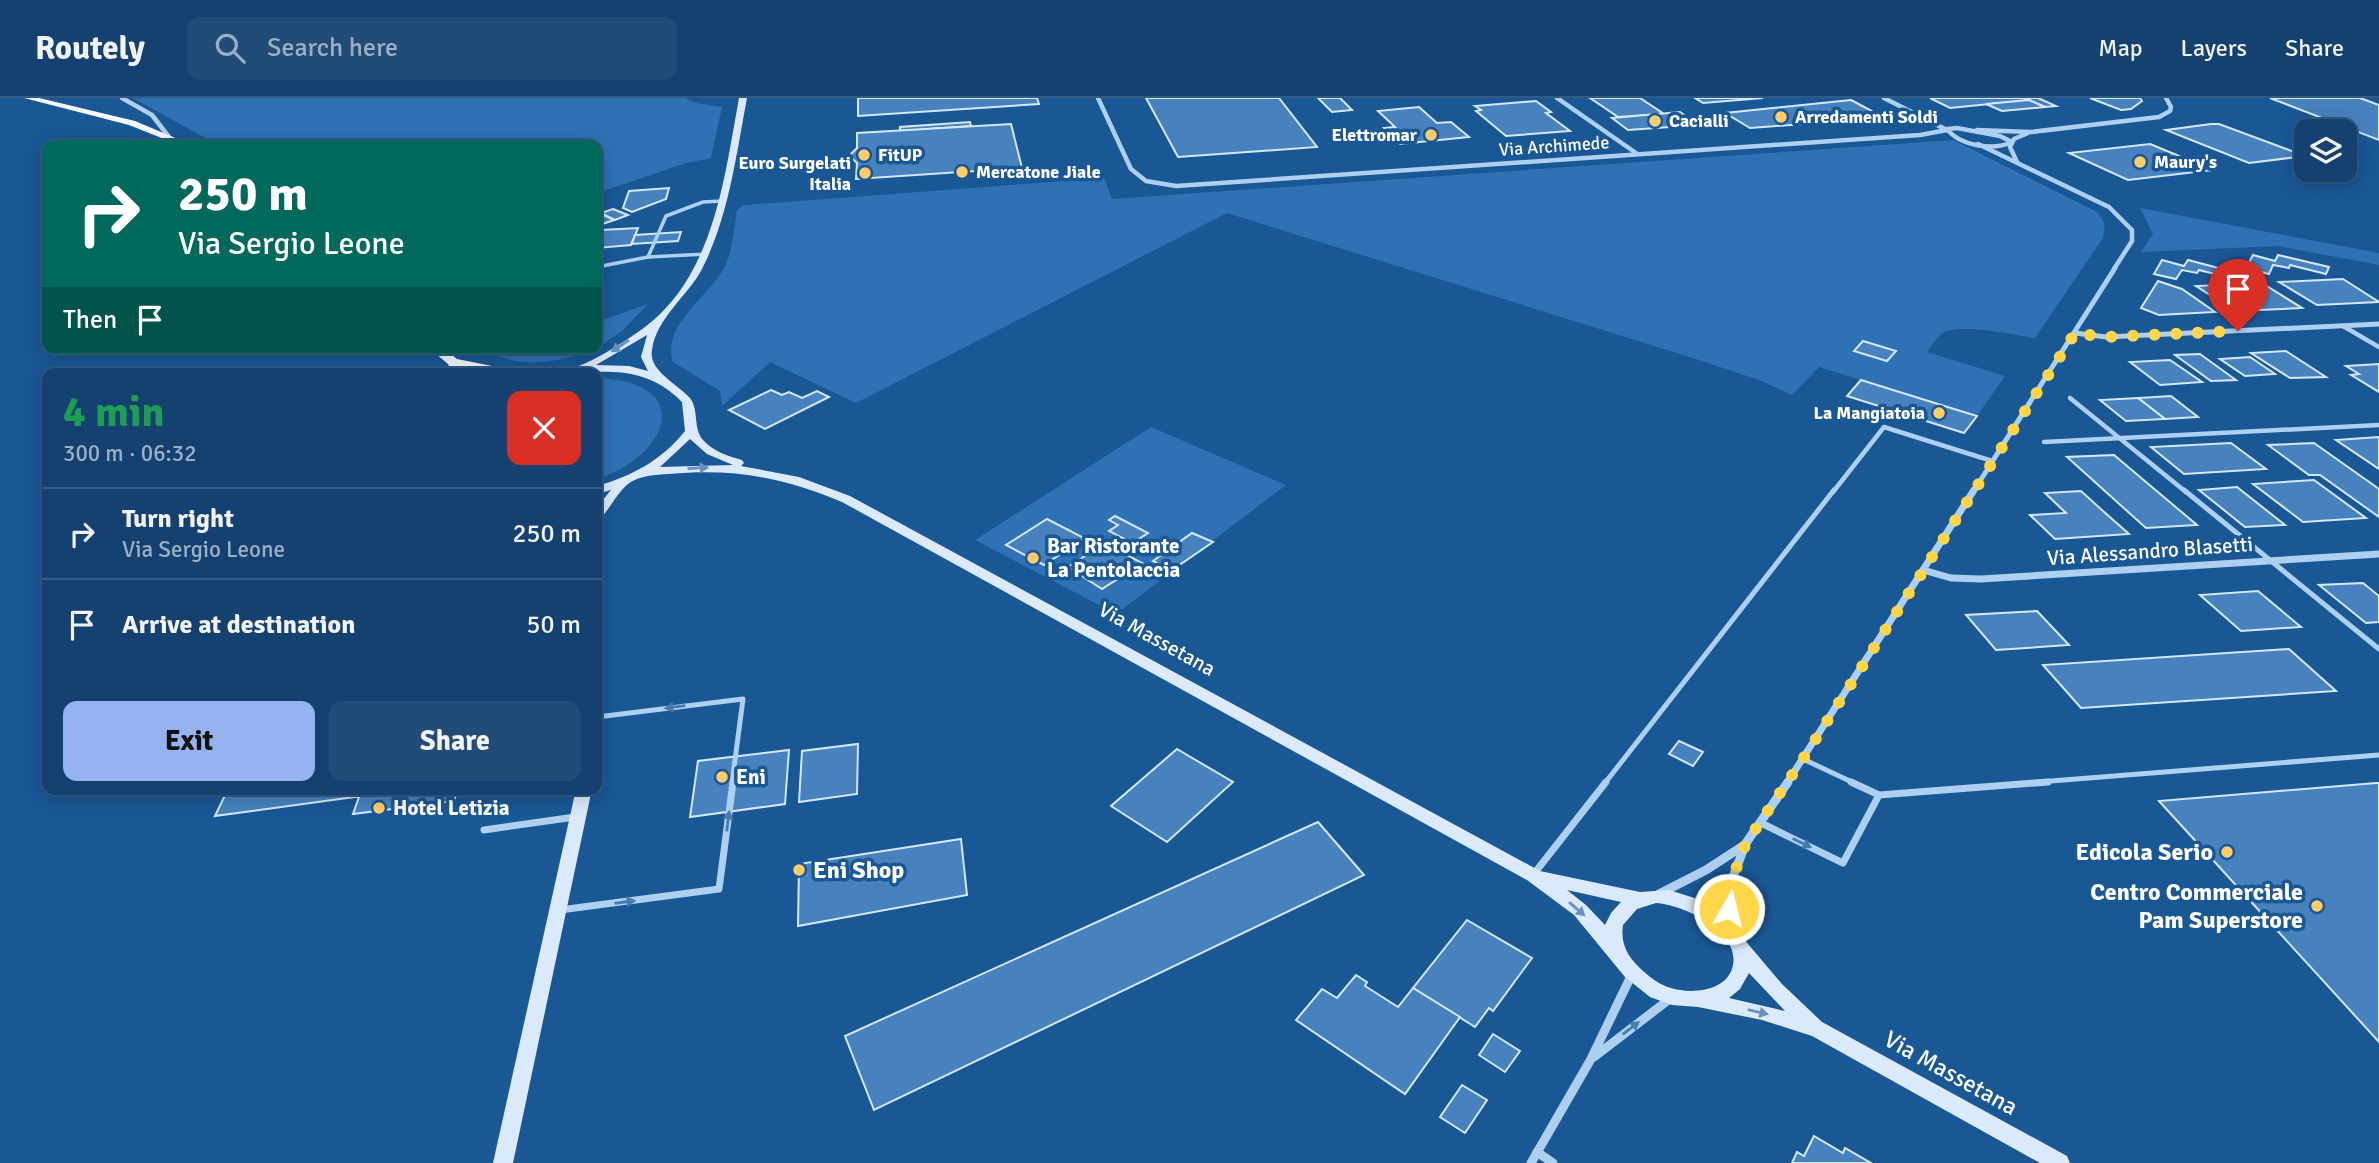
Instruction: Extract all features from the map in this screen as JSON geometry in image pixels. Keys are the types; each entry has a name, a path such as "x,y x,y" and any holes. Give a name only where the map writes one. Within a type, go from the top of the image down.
{"main road":[{"path":"28,98 132,123 176,140"},
{"path":"602,489 622,484 647,472 670,456 691,431 687,401 648,366 646,349 658,321 695,278 707,254 723,201 743,98"},
{"path":"582,368 658,321"},
{"path":"441,354 456,368"},
{"path":"602,368 629,369 665,380"},
{"name":"Via Massetana","path":"691,431 697,442 706,450 749,468 803,481 846,499 1533,874 1581,911 1632,974 1650,988 1672,997 1762,1012 1817,1030 2060,1163"},
{"name":"Via Massetana","path":"647,472 749,468"},
{"path":"602,509 622,484"},
{"path":"503,1163 583,795"},
{"name":"Via Massetana","path":"1533,874 1647,898 1681,900 1708,912 1729,930 1739,947 1775,990 1817,1030"},
{"path":"1615,950 1612,928 1621,910 1647,898"},
{"name":"Via Massetana","path":"1698,1000 1720,995 1735,983 1742,967 1739,947"}],"street":[{"path":"122,98 152,115 169,137"},
{"name":"Via Archimede","path":"1098,98 1131,169 1137,177 1162,185 1191,186 1920,135 1954,128 1971,129"},
{"path":"1557,98 1636,154"},
{"path":"1729,930 1729,887 1746,843 1803,759 2132,241 2132,230 2109,207 2018,162 1961,138 1884,98"},
{"path":"1923,117 1978,130 2031,132 2159,117 2171,107 2166,98"},
{"path":"1978,130 2012,142"},
{"path":"1978,144 2000,147 2031,132"},
{"name":"Via Archimede","path":"1920,135 1961,138"},
{"path":"2012,142 2011,152 2018,162"},
{"path":"2075,333 2106,337 2379,324"},
{"name":"Via Alessandro Blasetti","path":"1923,570 1951,578 1981,579 2379,554"},
{"path":"1647,898 1706,870 1746,843"},
{"path":"1531,1163 1591,1059 1632,974"},
{"path":"1591,1059 1672,997"},
{"path":"1537,1152 1553,1163"}],"lane":[{"path":"648,257 666,216 703,202 723,201"},
{"path":"602,266 648,257 707,254"},
{"path":"2343,326 2379,347"},
{"path":"2070,398 2379,649"},
{"path":"2044,442 2379,425"},
{"path":"1533,874 1884,427 1992,461"},
{"path":"557,911 719,889 743,699 602,715"},
{"path":"1803,759 1879,794 2379,755"},
{"path":"1761,823 1843,863 1879,794"},
{"path":"484,830 578,817"},
{"path":"495,1163 510,1133"}],"shaded area":[{"path":"133,98 685,98 696,103 722,107 711,158 686,163 602,191 602,140 209,140"},
{"path":"1953,140 2097,212 2105,227 2103,238 2035,338 1986,330 1960,329 1941,334 1935,340 1927,352 2005,376 1977,416 1819,367 1792,395 1759,380 1699,360 1227,213 856,403 770,362 722,406 720,391 673,362 671,348 674,334 726,264 737,210 744,205 1104,178 1112,199"},
{"path":"2140,208 2379,253 2379,265 2278,246 2141,252 2153,234"},
{"path":"648,304 622,331 602,345 602,320"},
{"path":"505,354 578,354 536,362 498,356"},
{"path":"602,379 629,383 649,392 660,406 662,421 655,438 641,454 622,468 602,477"},
{"path":"1151,427 1286,485 1116,614 975,540"}],"building":[{"path":"858,98 1037,98 1039,104 858,116"},
{"path":"1146,98 1279,98 1317,147 1178,157"},
{"path":"1318,98 1340,98 1352,110 1332,112"},
{"path":"1590,98 1640,98 1664,114 1618,117"},
{"path":"1695,98 1763,98 1703,103"},
{"path":"1930,98 2038,98 2056,106 2045,107 2029,100 1950,108"},
{"path":"2090,98 2140,98 2142,101 2131,109 2121,110"},
{"path":"2270,98 2360,98 2379,105 2379,140 2357,132 2357,119 2324,119"},
{"path":"1851,100 1885,118 1750,128 1725,113"},
{"path":"2029,100 2045,107 2002,111 1986,104"},
{"path":"1536,101 1551,112 1546,113 1570,131 1506,136 1476,111 1481,110 1475,106"},
{"path":"1419,107 1437,123 1451,122 1469,137 1400,144 1384,128 1395,127 1378,111"},
{"name":"Cacialli","path":"1680,112 1699,125 1628,130 1612,118"},
{"path":"970,122 971,126 900,131 900,127"},
{"path":"1011,124 1022,168 856,179 857,163 849,156 857,148 857,133"},
{"path":"2219,124 2294,152 2294,157 2249,163 2166,130"},
{"name":"Maury's","path":"2150,144 2213,170 2128,180 2069,153"},
{"path":"669,188 666,199 632,212 623,208 629,191"},
{"path":"613,209 628,215 615,220 602,213"},
{"path":"602,214 614,220 602,224"},
{"path":"638,228 631,245 602,248 602,230"},
{"path":"681,232 678,241 632,244 635,235"},
{"path":"2253,255 2275,261 2278,255 2329,267 2326,274 2290,265 2289,268 2273,265 2269,274 2246,268"},
{"path":"2162,260 2184,266 2188,260 2237,273 2234,279 2199,270 2197,273 2182,270 2176,279 2154,274"},
{"path":"2343,279 2379,302 2317,305 2279,282"},
{"path":"2158,281 2182,289 2215,312 2159,315 2141,308"},
{"path":"2262,283 2302,308 2235,311 2196,286"},
{"path":"1863,341 1896,351 1887,361 1854,351"},
{"path":"2286,351 2326,377 2290,378 2251,353"},
{"path":"2200,354 2236,380 2211,381 2175,355"},
{"path":"2250,357 2275,374 2245,376 2220,359"},
{"path":"2170,360 2202,382 2160,385 2130,362"},
{"path":"2379,364 2379,392 2351,375 2359,374 2346,366"},
{"path":"1861,380 1977,416 1964,433 1847,396"},
{"path":"771,390 782,395 789,392 802,398 817,391 829,397 765,429 729,410"},
{"path":"2171,396 2198,417 2165,419 2138,398"},
{"path":"2138,398 2165,419 2126,421 2100,400"},
{"path":"2379,437 2379,469 2336,440"},
{"path":"2231,443 2266,469 2184,474 2151,447"},
{"path":"2314,443 2379,489 2379,517 2320,475 2309,475 2268,445"},
{"path":"2114,455 2197,525 2146,528 2067,457"},
{"path":"2314,480 2366,518 2303,522 2253,484"},
{"path":"2237,487 2285,525 2245,527 2199,490"},
{"path":"2081,491 2129,534 2055,539 2030,515 2066,513 2045,493"},
{"path":"1115,516 1148,533 1132,543 1109,531 1118,525 1109,520"},
{"path":"1047,519 1084,538 1044,565 1006,545"},
{"path":"1192,533 1213,542 1172,570 1153,561"},
{"path":"1105,543 1142,563 1102,589 1068,567"},
{"path":"2363,583 2379,596 2379,622 2366,623 2319,585"},
{"path":"2258,591 2301,627 2241,631 2200,595"},
{"path":"2037,611 2069,645 1996,650 1966,615"},
{"path":"2289,649 2336,691 2081,708 2043,665"},
{"path":"1679,741 1703,752 1693,766 1669,754"},
{"path":"858,744 857,794 799,802 802,751"},
{"path":"1177,749 1233,782 1167,842 1111,806"},
{"path":"789,750 785,804 690,817 698,761"},
{"name":"Centro Commerciale Pam Superstore","path":"2379,783 2379,1042 2159,801"},
{"path":"225,795 355,795 354,797 215,816"},
{"name":"Hotel Letizia","path":"456,795 454,801 353,814 359,797 354,797"},
{"path":"1318,822 1364,875 874,1110 845,1036"},
{"path":"961,839 967,895 798,926 799,864"},
{"path":"1467,920 1532,958 1493,1011 1489,1008 1475,1027 1413,988"},
{"path":"1356,975 1367,982 1365,986 1398,1007 1413,988 1460,1017 1405,1094 1296,1020 1322,989 1337,998"},
{"path":"1493,1034 1520,1051 1505,1072 1479,1055"},
{"path":"1462,1085 1487,1100 1465,1133 1440,1117"},
{"path":"1814,1136 1843,1153 1845,1148 1871,1163 1792,1163 1797,1152 1804,1156"}],"place":[{"name":"Arredamenti Soldi","path":"1781,117"},
{"name":"Cacialli","path":"1655,121"},
{"name":"Elettromar","path":"1431,135"},
{"name":"FitUP","path":"864,155"},
{"name":"Maury's","path":"2140,162"},
{"name":"Mercatone Jiale","path":"962,172"},
{"name":"Euro Surgelati Italia","path":"865,173"},
{"name":"La Mangiatoia","path":"1939,413"},
{"name":"Bar Ristorante La Pentolaccia","path":"1033,558"},
{"name":"Eni","path":"722,777"},
{"name":"Hotel Letizia","path":"379,808"},
{"name":"Edicola Serio","path":"2227,852"},
{"name":"Eni Shop","path":"799,870"},
{"name":"Centro Commerciale Pam Superstore","path":"2317,906"}],"route":[{"path":"1729,909 1729,887 1746,843 1803,759 2075,333 2106,337 2238,331"}]}
